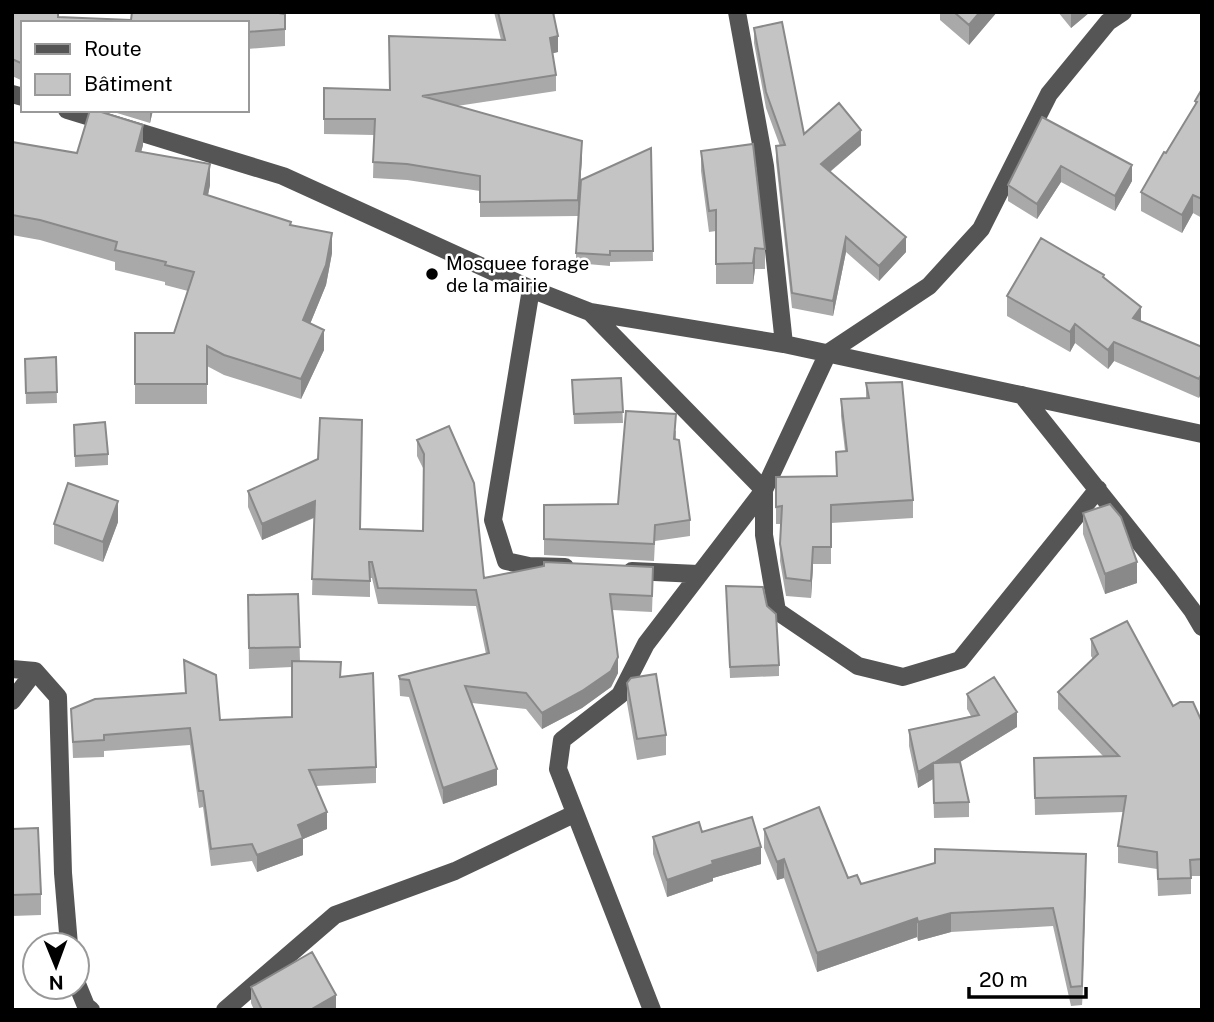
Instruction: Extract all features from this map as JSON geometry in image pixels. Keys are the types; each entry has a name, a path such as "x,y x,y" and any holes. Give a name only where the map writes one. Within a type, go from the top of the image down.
{"street":[{"path":"737,12 765,166 784,344"},
{"path":"652,1010 558,769 562,740 620,695 646,644 764,490 828,353 929,286 981,229 1049,94 1108,22 1123,12"},
{"path":"74,112 283,176 531,289 590,312 784,344 1202,434"},
{"path":"531,289 493,520 506,561 529,566 581,568"},
{"path":"590,312 764,490 764,535 777,611 858,666 903,677 960,660 1098,489"},
{"path":"1022,395 1192,610 1202,627"},
{"path":"620,570 698,574"},
{"path":"12,670 34,671 58,697 62,873 68,931"},
{"path":"12,701 34,671"},
{"path":"225,1010 335,915 455,871 574,814"}],"building":[{"path":"12,12 58,12 58,17 131,20 132,12 285,14 285,29 248,32 248,21 21,21 21,63 12,59"},
{"path":"498,12 553,12 558,36 550,38 556,75 422,96 582,141 578,200 480,202 480,176 407,164 373,162 375,119 324,119 324,88 390,90 389,36 505,40"},
{"path":"954,12 980,12 969,25"},
{"path":"782,22 804,134 839,103 861,130 821,164 906,237 879,266 846,237 833,301 792,293 776,146 785,145 766,92 754,28"},
{"path":"1202,89 1202,199 1193,195 1182,215 1141,192 1197,102 1195,101"},
{"path":"89,112 101,112 143,125 136,151 210,164 204,194 291,222 290,225 332,233 326,265 303,320 324,330 301,379 224,355 207,346 207,384 135,384 135,333 174,333 194,272 165,265 166,262 115,250 117,242 40,220 12,215 12,142 77,153"},
{"path":"1042,117 1132,165 1115,196 1061,166 1037,204 1008,185"},
{"path":"753,144 765,249 755,248 753,263 716,264 716,210 709,211 701,151"},
{"path":"651,148 653,251 610,251 610,255 576,253 581,180"},
{"path":"1041,238 1104,275 1103,277 1141,307 1133,318 1202,347 1202,373 1199,379 1114,342 1108,350 1075,324 1070,332 1007,296"},
{"path":"56,357 57,392 26,393 25,359"},
{"path":"621,378 623,412 574,414 572,380"},
{"path":"902,382 913,500 831,505 831,547 813,547 811,581 786,578 780,544 782,506 776,507 776,477 837,476 836,452 847,451 841,399 869,398 866,383"},
{"path":"626,411 676,414 674,439 679,440 690,520 655,525 654,544 544,539 544,505 618,504"},
{"path":"320,418 362,420 360,529 423,531 424,454 417,440 449,426 474,483 484,578 544,566 544,562 653,567 652,596 610,594 618,657 611,671 582,691 542,713 526,693 465,686 497,769 443,788 409,680 400,679 399,676 489,653 476,590 378,588 372,562 369,562 370,581 312,579 315,501 262,524 248,491 318,459"},
{"path":"105,422 108,454 75,456 74,425"},
{"path":"68,483 118,501 103,542 54,524"},
{"path":"1110,504 1121,517 1137,562 1105,574 1083,513"},
{"path":"726,586 763,587 767,606 776,614 779,665 730,667"},
{"path":"298,594 300,647 249,648 248,595"},
{"path":"1127,621 1173,706 1180,702 1193,702 1202,722 1202,859 1190,860 1191,878 1158,879 1157,852 1118,846 1126,796 1035,798 1034,758 1119,756 1058,692 1098,654 1091,639"},
{"path":"184,660 216,675 220,720 292,717 292,661 341,662 340,677 373,673 376,767 309,770 327,812 298,825 303,838 257,855 252,844 211,849 190,728 104,735 104,740 73,742 71,709 95,699 186,693"},
{"path":"656,674 666,735 637,739 627,683 631,678"},
{"path":"994,677 1017,712 934,763 960,762 969,802 934,803 933,763 918,772 909,730 979,715 967,694"},
{"path":"819,807 848,878 857,875 861,884 935,863 935,849 1086,854 1082,986 1071,987 1053,908 951,913 918,922 917,918 817,953 784,859 777,862 764,829"},
{"path":"752,817 761,847 712,861 713,864 667,880 653,837 699,822 702,832"},
{"path":"38,828 41,894 12,895 12,829"},
{"path":"312,952 336,995 310,1010 262,1010 251,987"}],"place":[{"name":"Mosquee forage de la mairie","path":"432,274"}]}
